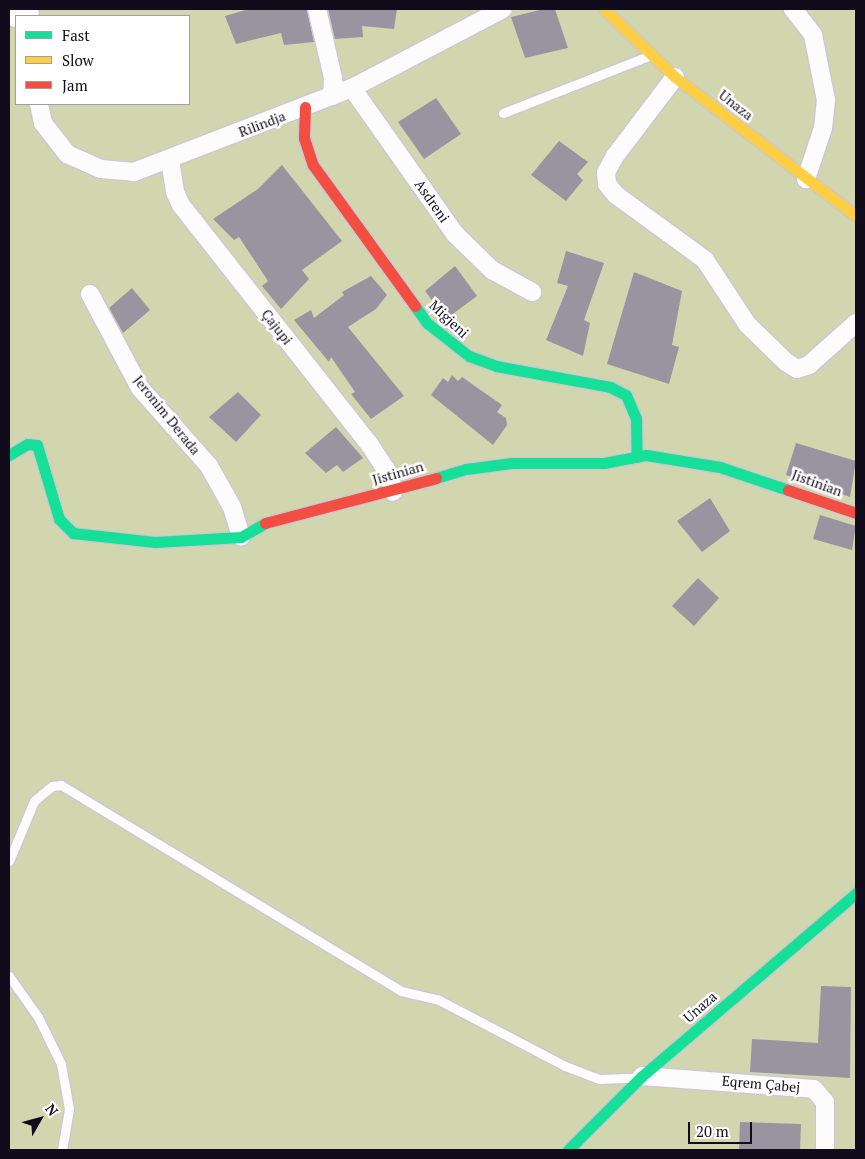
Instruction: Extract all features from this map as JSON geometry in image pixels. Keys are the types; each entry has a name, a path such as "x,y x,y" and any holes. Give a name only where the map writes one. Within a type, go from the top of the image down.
{"street":[{"path":"317,9 330,61 332,96"},
{"name":"Rilindja","path":"39,105 43,123 52,138 81,162 118,173 134,172 170,160 352,88 503,9"},
{"path":"793,9 813,35 826,100 823,128 806,179"},
{"name":"Unaza","path":"611,13 651,55 675,76 856,216"},
{"path":"675,76 615,156 606,172 607,184 616,195 705,260 747,324 786,362 797,369 809,366 856,323"},
{"name":"Asdreni","path":"352,88 455,234 492,270 532,292"},
{"name":"Migjeni","path":"305,107 304,138 313,165 427,323 469,356 496,366 610,387 626,395 636,418 637,457"},
{"name":"Çajupi","path":"170,160 175,192 181,205 374,450 390,476 393,492"},
{"name":"Jeronim Derada","path":"90,294 140,388 209,466 232,507 241,537"},
{"name":"Jistinian","path":"9,455 27,444 36,445 59,519 73,533 155,542 241,537 267,522 393,492 489,465 604,463 637,457 668,457 720,467 807,494 856,513"},
{"name":"Unaza","path":"568,1150 642,1076 856,892"},
{"name":"Eqrem Çabej","path":"642,1076 814,1089 825,1102 825,1150"}],"lane":[{"path":"503,113 651,55"},
{"path":"9,861 34,801 52,786 61,785 401,991 437,999 564,1066 599,1079 642,1076"},
{"path":"9,976 38,1016 61,1064 69,1109 62,1150"}],"green space":[{"path":"9,9 856,9 856,1150 9,1150"}],"building":[{"path":"249,9 307,9 314,42 284,45 281,33 236,44 225,16"},
{"path":"328,9 397,9 394,29 362,26 363,37 335,39"},
{"path":"544,9 555,9 568,48 525,58 511,17"},
{"path":"436,98 461,134 424,159 398,122"},
{"path":"559,141 588,162 577,174 583,180 566,201 531,175"},
{"path":"282,165 342,241 302,270 309,279 281,309 262,286 268,281 239,237 234,240 213,219 258,189"},
{"path":"566,251 604,263 584,320 590,323 583,356 546,340 568,286 557,283"},
{"path":"455,266 477,296 446,319 425,291"},
{"path":"634,272 682,291 672,345 679,347 669,384 607,364"},
{"path":"371,276 387,295 376,309 348,327 404,396 371,419 351,394 355,392 331,357 329,362 294,320 311,310 314,318 344,295 342,292"},
{"path":"132,288 150,310 123,333 109,308"},
{"path":"452,375 458,381 462,377 502,405 497,412 506,418 507,425 493,445 431,395 443,378 448,382"},
{"path":"238,392 261,415 236,442 209,417"},
{"path":"336,427 363,458 343,472 337,465 326,473 305,453"},
{"path":"796,443 856,461 850,497 786,475"},
{"path":"710,498 730,531 702,552 677,521"},
{"path":"820,515 856,526 852,550 813,539"},
{"path":"698,578 719,598 694,626 672,606"},
{"path":"821,986 851,987 850,1078 750,1072 752,1039 818,1043"},
{"path":"740,1122 801,1124 800,1150 739,1150"}],"traffic: fast":[{"path":"415,306 427,323 469,356 496,366 610,387 626,395 636,418 637,457"},
{"path":"9,455 27,444 37,445 59,519 73,533 155,542 241,537 265,523"},
{"path":"436,478 466,469 512,463 604,463 646,455 720,467 788,490"},
{"path":"568,1150 642,1076 856,893"}],"traffic: slow":[{"path":"604,9 675,77 856,216"}],"traffic: jam":[{"path":"305,107 304,138 313,165 415,306"},
{"path":"265,523 436,478"},
{"path":"788,490 856,513"}]}
